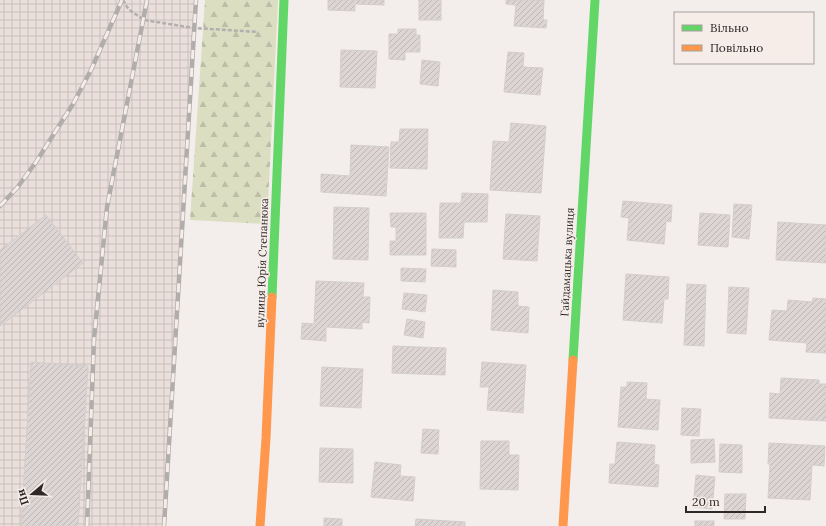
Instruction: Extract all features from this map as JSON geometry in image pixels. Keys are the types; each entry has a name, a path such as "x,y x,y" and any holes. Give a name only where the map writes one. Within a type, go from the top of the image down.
{"street":[{"name":"вулиця Юрія Степанюка","path":"260,526 266,438 284,0"},
{"name":"Гайдамацька вулиця","path":"563,526 595,0"}],"path":[{"path":"123,0 131,11 144,20 194,28 283,33"}],"shaded area":[{"path":"0,0 197,0 194,28 164,526 0,526"}],"green space":[{"path":"205,0 278,0 267,224 190,220"}],"building":[{"path":"328,0 384,0 384,5 355,4 355,11 328,10"},
{"path":"419,0 441,0 441,20 419,20"},
{"path":"506,0 544,0 543,20 547,20 546,28 514,26 516,5 506,4"},
{"path":"398,29 416,29 416,35 420,35 420,52 405,52 405,60 389,59 389,34 398,34"},
{"path":"341,50 377,51 375,88 340,87"},
{"path":"508,52 524,53 523,67 543,68 540,95 504,92"},
{"path":"422,60 440,62 438,86 420,84"},
{"path":"511,123 546,126 541,193 490,190 493,141 509,142"},
{"path":"400,129 428,129 427,169 390,168 391,142 399,142"},
{"path":"351,145 389,147 386,196 321,192 321,174 350,176"},
{"path":"462,193 488,194 487,222 464,222 463,238 439,238 440,203 461,203"},
{"path":"623,201 672,205 671,222 666,221 664,244 627,240 629,218 621,217"},
{"path":"734,204 752,205 749,239 732,237"},
{"path":"334,207 369,208 368,260 333,259"},
{"path":"390,213 426,213 426,255 390,255 390,241 396,241 396,227 391,227"},
{"path":"700,213 730,215 728,247 698,245"},
{"path":"506,214 540,216 537,261 503,259"},
{"path":"46,215 83,263 0,326 0,250"},
{"path":"778,222 826,225 826,263 776,260"},
{"path":"432,249 456,250 456,267 431,266"},
{"path":"401,268 426,269 425,282 401,281"},
{"path":"626,274 669,277 668,299 664,299 662,323 623,320"},
{"path":"316,281 364,283 363,297 370,297 369,323 362,322 362,329 326,327 326,341 301,339 302,323 314,324"},
{"path":"687,284 706,285 704,346 684,345"},
{"path":"729,287 749,288 746,334 727,333"},
{"path":"493,290 518,292 518,306 529,307 528,333 491,330"},
{"path":"404,293 427,295 425,312 402,309"},
{"path":"813,298 826,299 826,353 806,352 807,343 769,340 772,310 787,311 788,300 812,302"},
{"path":"407,319 425,322 423,338 404,335"},
{"path":"393,346 446,348 445,375 392,373"},
{"path":"31,362 88,366 78,526 21,526"},
{"path":"482,362 526,365 523,413 487,410 489,387 480,387"},
{"path":"322,367 363,369 361,408 320,406"},
{"path":"781,378 819,380 819,384 826,384 826,421 769,418 770,393 780,394"},
{"path":"627,382 647,383 646,399 660,400 658,430 618,427 621,387 627,387"},
{"path":"682,408 701,409 699,436 681,435"},
{"path":"423,429 439,430 438,454 421,453"},
{"path":"714,439 715,462 691,463 691,440"},
{"path":"481,441 509,441 509,455 519,455 518,490 480,489"},
{"path":"617,442 655,445 654,464 659,465 658,487 609,483 610,464 615,464"},
{"path":"769,443 825,446 824,466 812,465 810,500 768,498 770,464 768,464"},
{"path":"720,444 742,445 742,473 719,472"},
{"path":"320,448 353,449 353,483 319,482"},
{"path":"375,462 401,465 400,476 415,477 413,501 371,497"},
{"path":"696,475 715,477 712,509 693,507"},
{"path":"725,494 746,494 745,519 724,519"},
{"path":"324,518 342,519 342,526 324,526"},
{"path":"416,519 465,522 465,526 415,526"},
{"path":"695,521 714,521 714,526 695,526"}],"railway":[{"path":"0,206 17,188 36,162 73,104 91,70 122,0"},
{"path":"87,526 94,339 107,207 147,0"},
{"path":"164,526 196,0"}],"traffic: fast":[{"path":"272,297 284,0"},
{"path":"573,360 595,0"}],"traffic: slow":[{"path":"260,526 266,438 272,297"},
{"path":"563,526 573,360"}]}
